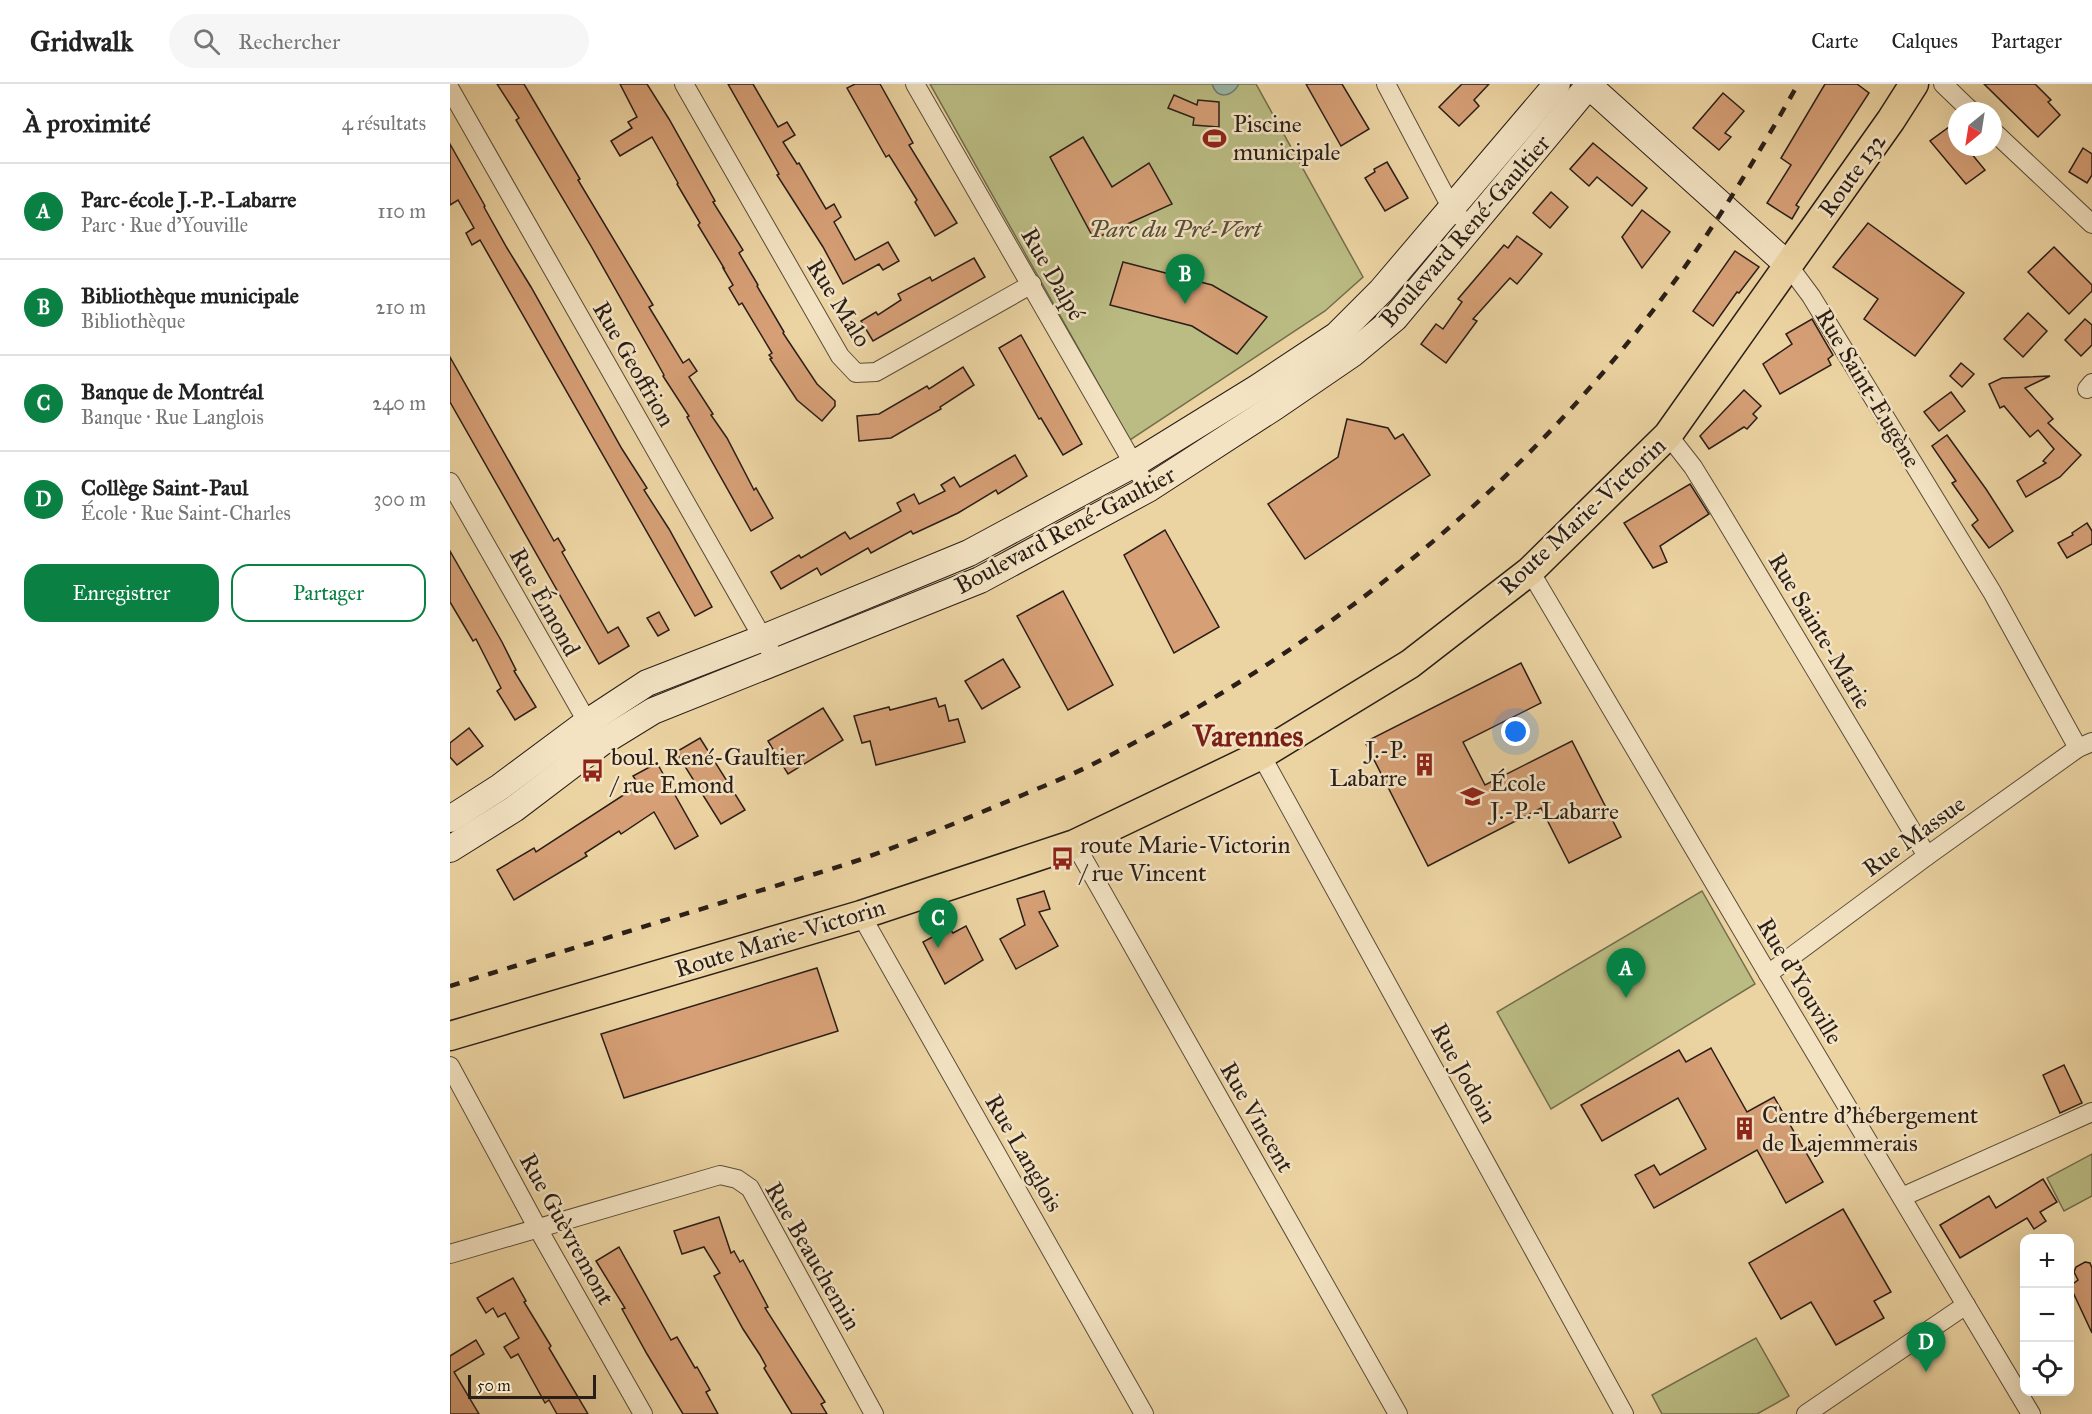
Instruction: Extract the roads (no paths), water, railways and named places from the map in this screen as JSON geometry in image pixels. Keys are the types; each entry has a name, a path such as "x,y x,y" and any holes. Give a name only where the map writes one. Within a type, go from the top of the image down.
{"main road":[{"name":"Route 132","path":"1788,265 1892,120 1914,84"},
{"name":"Route Marie-Victorin","path":"450,1036 861,915 1075,844 1261,755 1410,664 1530,571 1668,435 1788,265"}],"street":[{"name":"Rue Malo","path":"684,84 840,356 856,374 876,372 1032,284"},
{"name":"Rue Dalpé","path":"915,84 1148,489"},
{"path":"1386,84 1452,209 1472,227"},
{"name":"Boulevard René-Gaultier","path":"450,849 514,810 601,743 653,711 980,580 1148,489 1276,406 1344,345 1381,291 1557,84"},
{"name":"Boulevard René-Gaultier","path":"450,819 500,787 586,723 646,683 763,638 969,553 1134,464 1257,388 1395,318 1588,84"},
{"name":"Rue Saint-Eugène","path":"1588,84 1788,265 1811,296 2085,745"},
{"path":"1942,84 1961,102"},
{"name":"Rue Geoffrion","path":"450,89 777,663"},
{"path":"2002,139 2092,224"},
{"name":"Rue Sainte-Marie","path":"1668,435 1693,467 1717,506 1927,856"},
{"name":"Rue Émond","path":"450,482 586,723 601,743"},
{"name":"Rue d'Youville","path":"1530,571 2031,1414"},
{"name":"Rue Massue","path":"1768,974 1927,856 2085,745"},
{"name":"Rue Jodoin","path":"1261,755 1624,1414"},
{"name":"Rue Vincent","path":"1075,844 1398,1414"},
{"name":"Rue Langlois","path":"861,915 1144,1414"},
{"name":"Rue Guèvremont","path":"450,1066 537,1227 643,1414"},
{"path":"1902,1197 2092,1112"},
{"name":"Rue Beauchemin","path":"450,1254 720,1175 737,1179 750,1188 874,1414"},
{"path":"1806,1414 1966,1305"}],"railway":[{"path":"450,986 837,867 918,838 1087,767 1170,723 1251,675 1328,623 1403,566 1474,505 1542,440 1605,371 1681,272 1734,193 1798,84"}],"place":[{"name":"Piscine municipale","path":"1215,138"},
{"name":"Bibliothèque municipale","path":"1185,304"},
{"name":"J.-P. Labarre","path":"1425,764"},
{"name":"boul. René-Gaultier / rue Emond","path":"593,771"},
{"name":"École J.-P.-Labarre","path":"1472,797"},
{"name":"route Marie-Victorin / rue Vincent","path":"1062,859"},
{"name":"Banque de Montréal","path":"938,948"},
{"name":"Parc-école J.-P.-Labarre","path":"1626,998"},
{"name":"Centre d'hébergement de Lajemmerais","path":"1744,1129"},
{"name":"Collège Saint-Paul","path":"1926,1372"}],"district":[{"name":"Varennes","path":"1248,736"}],"park label":[{"name":"Parc du Pré-Vert","path":"1175,229"}]}
